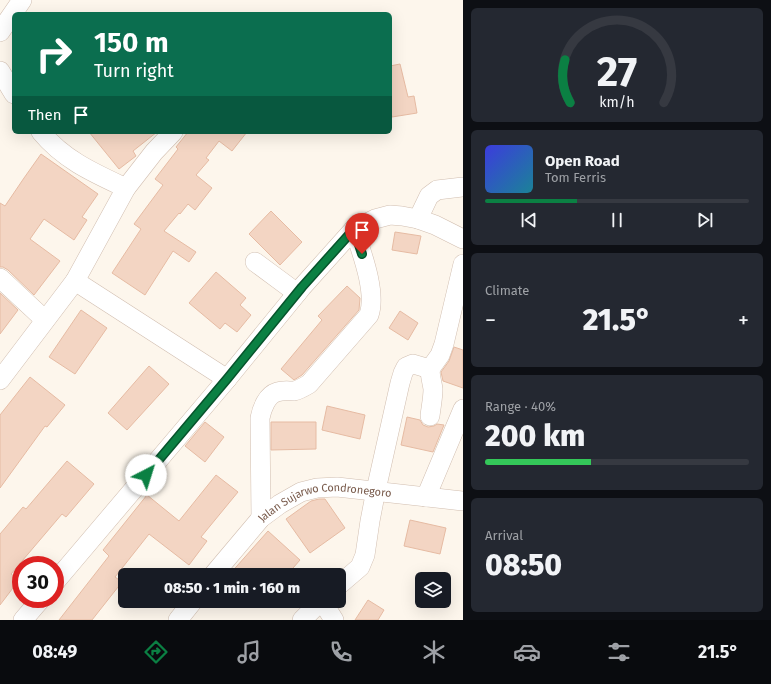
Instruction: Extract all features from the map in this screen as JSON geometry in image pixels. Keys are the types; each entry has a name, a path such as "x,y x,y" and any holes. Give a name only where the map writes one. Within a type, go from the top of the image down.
{"street":[{"path":"14,12 22,0"},
{"path":"0,32 12,15"},
{"path":"0,71 12,91"},
{"path":"43,134 61,152 93,172 126,188"},
{"path":"0,380 75,281 126,188 154,152 171,134"},
{"path":"418,219 429,196 437,190 463,187"},
{"path":"64,571 227,379 297,293 354,229 375,219 390,215 402,216 418,219 435,225 463,239"},
{"path":"261,518 260,418 262,408 275,392 284,390 294,391 309,384 369,315 371,310 370,284 354,229"},
{"path":"255,262 297,293"},
{"path":"430,416 433,388 430,369 440,354 444,344 463,264"},
{"path":"0,278 45,320"},
{"path":"75,281 227,379"},
{"path":"346,579 360,566 365,555 376,490 403,373 406,367 413,364 430,369"},
{"path":"426,497 463,409"},
{"name":"Jalan Sujarwo Condronegoro","path":"220,568 261,518 280,504 301,492 316,488 337,486 463,501"},
{"path":"23,620 33,608"},
{"path":"178,620 187,608"},
{"path":"302,620 314,608"},
{"path":"326,608 334,620"}],"building":[{"path":"400,64 408,97 414,96 417,113 392,117 392,66"},
{"path":"91,134 154,134 133,151 136,156 119,169"},
{"path":"186,134 245,134 232,151 219,141 206,158 209,160 196,175 212,188 195,210 188,204 164,231 196,252 189,262 173,251 145,295 112,273 141,229 134,224 163,185 155,179 178,149 176,147"},
{"path":"41,154 98,194 82,217 87,220 74,240 44,219 30,239 60,261 34,295 8,270 0,267 0,203 5,206"},
{"path":"271,211 302,242 280,265 249,234"},
{"path":"395,232 421,236 417,254 392,250"},
{"path":"216,272 246,298 240,305 251,315 237,332 225,323 220,329 189,303"},
{"path":"347,286 360,298 359,310 302,375 294,380 281,369 322,320 318,316"},
{"path":"0,293 18,310 0,334"},
{"path":"81,310 107,328 75,374 49,357"},
{"path":"400,311 418,323 408,340 389,328"},
{"path":"454,347 463,350 463,388 443,381 441,372 449,361"},
{"path":"149,366 169,384 127,430 108,413"},
{"path":"30,377 65,405 47,427 45,426 0,488 0,415"},
{"path":"327,406 365,415 360,439 322,430"},
{"path":"407,417 420,420 423,425 428,427 437,424 444,425 433,452 401,445"},
{"path":"205,422 224,437 205,462 185,446"},
{"path":"271,422 316,422 316,449 271,450"},
{"path":"67,461 94,484 66,517 62,514 26,556 12,556 12,589 0,605 0,534 23,507 26,509"},
{"path":"216,475 238,492 201,537 207,541 189,565 149,534 122,568 118,568 118,573 115,577 118,579 118,587 92,620 59,620 109,556 103,550 147,495 179,521"},
{"path":"325,499 345,528 310,553 286,519 311,501"},
{"path":"410,520 446,528 440,554 404,546"},
{"path":"268,531 300,560 293,568 235,568"},
{"path":"368,600 384,610 378,620 355,620"}],"route":[{"path":"146,475 302,287 354,229 362,254"}]}
